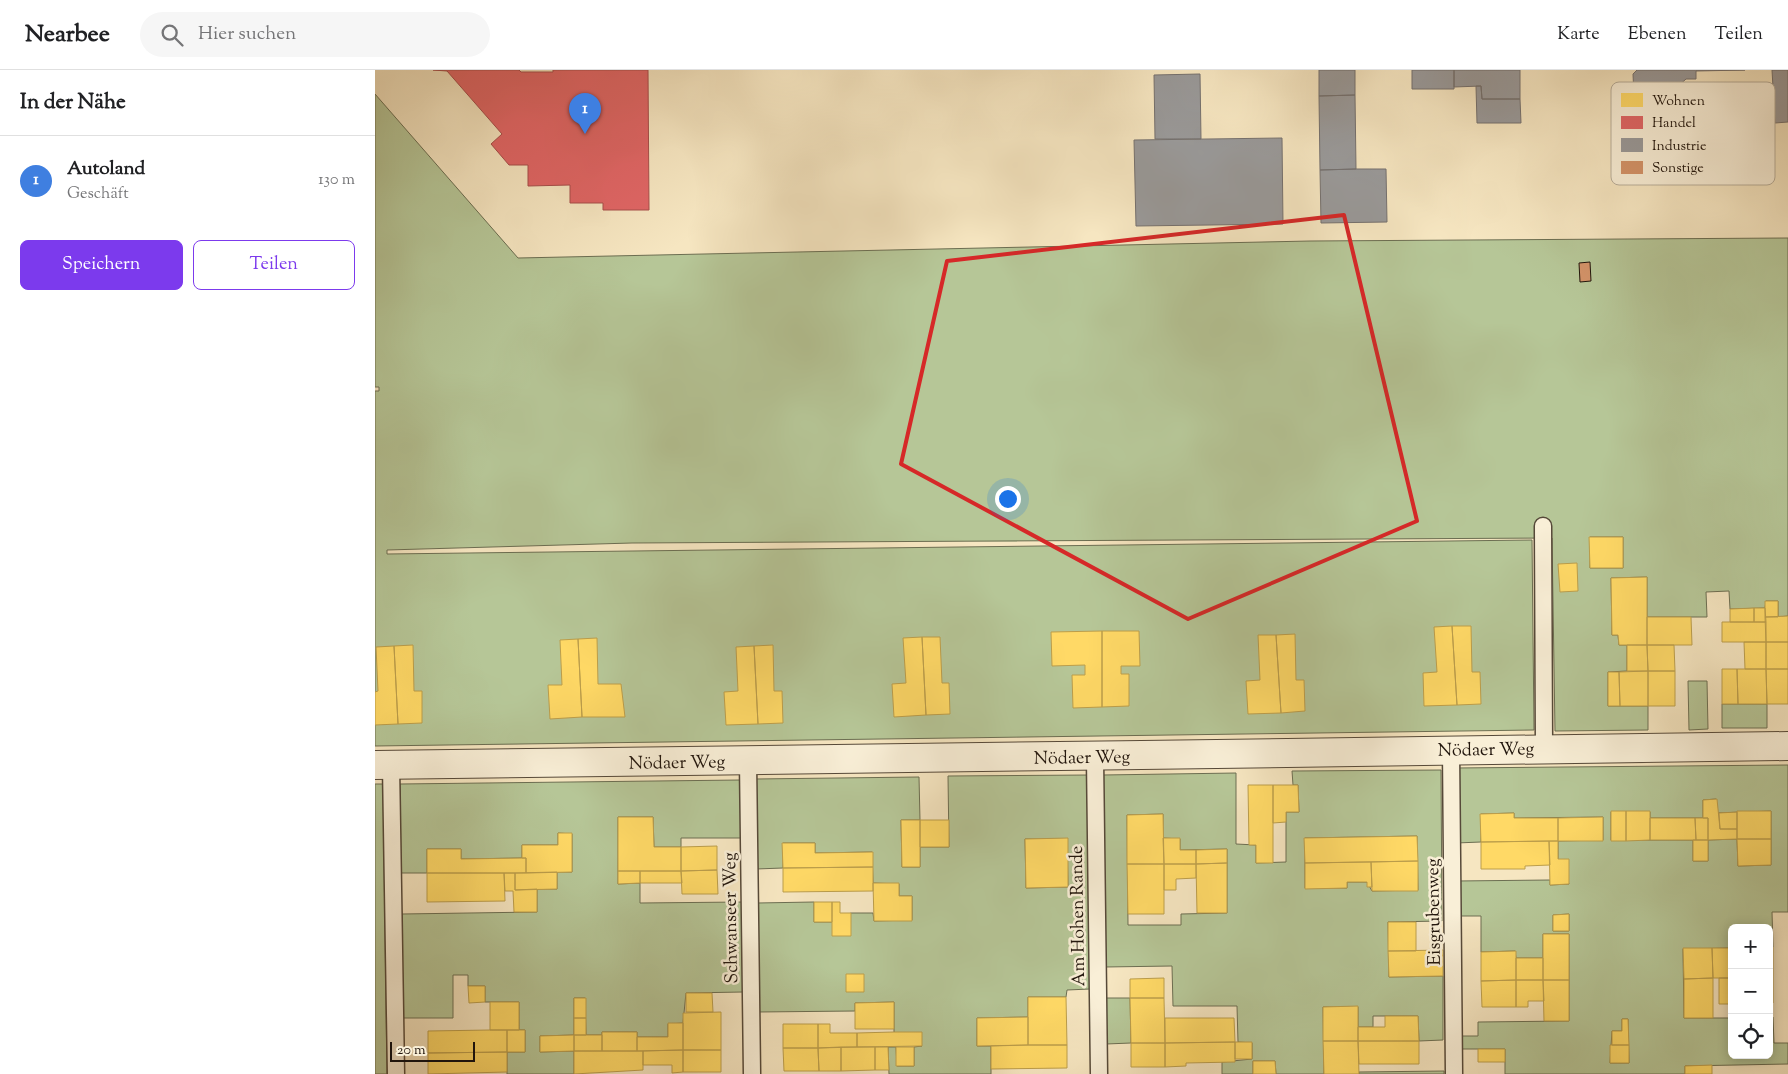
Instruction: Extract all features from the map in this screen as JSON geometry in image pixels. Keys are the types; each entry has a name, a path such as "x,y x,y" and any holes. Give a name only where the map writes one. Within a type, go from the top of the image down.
{"street":[{"name":"Nödaer Weg","path":"383,765 1095,758 1544,748 1788,746"}],"lane":[{"path":"1543,526 1544,748"},
{"name":"Eisgrubenweg","path":"1451,750 1454,1074"},
{"name":"Am Hohen Rande","path":"1095,758 1099,1074"},
{"name":"Schwanseer Weg","path":"748,761 752,1074"},
{"path":"383,765 396,1074"}],"highlighted area":[{"path":"1344,215 1417,521 1188,619 901,464 947,261"}],"green space":[{"path":"375,94 518,258 1310,241 1788,238 1788,616 1778,617 1778,601 1766,601 1765,608 1730,609 1729,591 1706,592 1707,617 1647,617 1647,577 1611,578 1612,635 1618,635 1619,645 1627,645 1627,671 1608,672 1608,706 1648,706 1648,730 1555,731 1552,538 632,543 387,550 387,554 1532,540 1534,730 375,746 375,391 379,391 379,387 375,387","holes":["1590,537 1623,537 1623,568 1590,568"]},
{"path":"1688,681 1707,681 1708,729 1689,730"},
{"path":"1722,704 1767,704 1767,728 1722,728"},
{"path":"1788,765 1788,912 1772,912 1772,924 1728,924 1728,948 1683,949 1684,1018 1728,1018 1728,1059 1773,1059 1773,1017 1774,1043 1788,1043 1788,1064 1685,1066 1685,1074 1505,1074 1505,1049 1458,1049 1458,1036 1478,1036 1478,1022 1569,1021 1569,934 1543,934 1543,958 1516,958 1515,951 1481,952 1481,916 1457,916 1456,881 1550,880 1550,885 1569,884 1558,859 1558,841 1603,840 1603,817 1514,818 1514,813 1481,814 1481,842 1456,843 1455,768","holes":["1716,799 1717,813 1771,811 1771,865 1738,866 1737,839 1708,840 1708,861 1693,861 1693,840 1611,840 1611,812 1650,812 1650,818 1703,818 1703,800","1569,914 1569,931 1553,931 1553,915","1622,1019 1628,1019 1629,1063 1610,1063 1612,1031 1622,1031"]},
{"path":"1441,770 1442,921 1388,922 1389,977 1443,976 1443,1040 1419,1041 1418,1016 1373,1016 1373,1027 1358,1027 1358,1007 1323,1007 1324,1074 1276,1074 1275,1061 1253,1061 1253,1074 1222,1074 1222,1062 1252,1059 1252,1043 1238,1042 1237,1006 1173,1006 1172,966 1105,967 1103,775 1236,773 1236,844 1256,845 1256,863 1286,862 1286,812 1299,812 1298,785 1293,785 1292,771","holes":["1163,814 1163,838 1180,839 1180,850 1227,849 1227,913 1181,914 1181,925 1128,925 1127,815","1417,836 1418,890 1372,891 1367,882 1347,882 1347,888 1305,888 1305,838"]},
{"path":"1088,775 1090,989 1067,990 1066,997 1028,997 1028,1017 977,1018 977,1046 991,1046 991,1074 889,1074 888,1047 896,1047 897,1066 914,1066 914,1047 922,1046 894,1032 894,1002 855,1003 855,1011 758,1012 757,903 814,902 814,922 832,922 851,913 873,913 874,921 912,920 912,896 899,896 899,884 873,883 872,852 815,853 815,843 783,843 783,868 756,869 755,779 919,777 920,820 901,820 902,867 920,867 920,847 949,847 948,776","holes":["1025,839 1067,839 1068,887 1026,888"]},
{"path":"740,780 741,838 681,838 681,847 654,847 653,817 618,817 618,884 640,883 640,903 742,902 743,992 686,993 683,1023 668,1024 668,1037 637,1037 637,1032 602,1032 602,1035 586,1035 585,998 574,998 574,1035 540,1036 540,1052 574,1051 574,1074 507,1074 507,1052 525,1052 525,1030 519,1030 519,1002 485,1002 485,986 468,986 468,975 453,975 453,1018 403,1018 402,914 537,912 537,889 557,889 557,872 572,872 572,834 558,833 558,845 522,845 522,858 461,859 461,849 427,849 427,873 401,873 400,784"},
{"path":"375,784 383,784 387,1074 375,1074"},
{"path":"1106,998 1130,998 1131,1043 1106,1044"},
{"path":"1444,1071 1444,1074 1359,1074 1359,1072"}],"building: Wohnen":[{"path":"1589,537 1623,537 1623,568 1590,568"},
{"path":"1577,563 1578,591 1560,592 1558,564"},
{"path":"1647,577 1647,645 1619,645 1618,635 1612,635 1611,578"},
{"path":"1765,601 1778,601 1778,617 1765,617"},
{"path":"1754,608 1765,608 1766,622 1754,622"},
{"path":"1754,608 1754,622 1730,622 1730,609"},
{"path":"1788,616 1788,642 1766,642 1765,617"},
{"path":"1647,617 1691,617 1692,645 1647,645"},
{"path":"1722,622 1766,622 1766,642 1722,642"},
{"path":"1452,626 1457,705 1424,706 1423,673 1437,672 1434,627"},
{"path":"1452,626 1471,626 1472,672 1480,672 1481,704 1457,705"},
{"path":"1102,631 1139,631 1140,666 1121,666 1121,674 1129,674 1129,706 1102,707"},
{"path":"1102,631 1102,707 1073,708 1072,675 1085,675 1085,665 1052,666 1051,632"},
{"path":"1295,634 1296,680 1304,680 1305,711 1281,713 1276,635"},
{"path":"1258,635 1276,635 1281,713 1248,714 1246,681 1260,680"},
{"path":"922,637 940,637 942,683 949,683 950,714 926,715"},
{"path":"922,637 926,715 894,717 892,684 906,683 903,638"},
{"path":"597,638 598,684 621,684 625,717 582,717 578,639"},
{"path":"578,639 582,717 550,719 548,685 562,685 560,640"},
{"path":"1744,642 1766,642 1766,669 1745,669"},
{"path":"1766,642 1788,642 1788,669 1766,669"},
{"path":"413,645 414,691 422,691 422,723 398,724 394,646"},
{"path":"773,645 774,691 782,691 783,723 758,724 754,646"},
{"path":"1627,645 1647,645 1648,671 1627,671"},
{"path":"1647,645 1674,645 1675,671 1648,671"},
{"path":"394,646 398,724 375,725 375,692 378,691 376,647"},
{"path":"754,646 758,724 726,725 724,692 738,691 736,647"},
{"path":"1722,669 1737,669 1738,704 1722,704"},
{"path":"1737,669 1766,669 1767,704 1738,704"},
{"path":"1766,669 1788,669 1788,704 1767,704"},
{"path":"1648,671 1675,671 1675,706 1648,706"},
{"path":"1648,671 1648,706 1620,706 1619,672"},
{"path":"1608,672 1619,672 1620,706 1608,706"},
{"path":"1248,785 1273,785 1273,863 1256,863 1256,845 1249,845"},
{"path":"1273,785 1298,785 1299,812 1286,812 1286,822 1273,823"},
{"path":"1717,799 1720,829 1737,829 1737,839 1708,840 1708,818 1703,818 1703,800"},
{"path":"1611,811 1626,811 1626,841 1611,841"},
{"path":"1626,811 1650,811 1650,840 1626,841"},
{"path":"1737,811 1771,811 1771,839 1737,839"},
{"path":"1737,812 1737,829 1720,829 1719,813"},
{"path":"1514,813 1514,818 1558,818 1558,841 1481,842 1480,814"},
{"path":"1163,814 1164,864 1127,864 1127,815"},
{"path":"618,817 653,817 654,847 681,847 681,871 618,871"},
{"path":"1603,817 1603,841 1558,841 1558,818"},
{"path":"1650,818 1695,818 1696,840 1650,840"},
{"path":"1695,818 1708,818 1708,840 1696,840"},
{"path":"901,820 920,820 920,867 902,867"},
{"path":"920,820 949,820 949,847 920,847"},
{"path":"558,833 572,833 572,872 526,873 526,858 522,858 522,845 558,845"},
{"path":"1417,836 1418,861 1305,863 1304,838"},
{"path":"1068,838 1068,887 1026,888 1025,839"},
{"path":"1163,838 1180,838 1180,850 1196,850 1196,864 1164,864"},
{"path":"1737,839 1771,839 1771,865 1738,866"},
{"path":"1693,840 1708,840 1708,861 1693,861"},
{"path":"1549,841 1550,865 1525,866 1525,869 1481,869 1481,842"},
{"path":"1549,841 1558,841 1558,859 1569,859 1569,884 1550,885"},
{"path":"782,843 815,843 815,853 873,852 873,867 783,868"},
{"path":"717,846 717,870 681,871 681,847"},
{"path":"427,849 461,849 461,859 526,858 526,873 427,873"},
{"path":"1227,849 1227,863 1196,864 1196,850"},
{"path":"1418,861 1418,891 1372,891 1371,862"},
{"path":"1371,862 1372,887 1367,887 1367,882 1347,882 1347,888 1305,889 1305,863"},
{"path":"1227,863 1227,913 1197,913 1196,864"},
{"path":"1127,864 1164,864 1164,914 1128,914"},
{"path":"1164,864 1196,864 1196,878 1176,879 1176,890 1164,890"},
{"path":"873,867 873,891 783,892 783,868"},
{"path":"717,870 718,894 682,894 681,871"},
{"path":"618,871 640,871 640,883 618,884"},
{"path":"640,871 681,871 682,883 640,883"},
{"path":"557,872 557,889 515,890 515,873"},
{"path":"427,873 504,873 505,901 427,902"},
{"path":"504,873 515,873 515,890 537,889 537,912 514,912 513,891 505,891"},
{"path":"873,883 899,883 899,896 912,896 912,921 874,921"},
{"path":"814,902 832,902 832,922 814,922"},
{"path":"832,902 840,902 840,913 851,913 851,936 832,936"},
{"path":"1569,914 1569,931 1553,931 1553,915"},
{"path":"1388,922 1416,922 1416,951 1388,951"},
{"path":"1543,934 1569,934 1569,980 1543,980"},
{"path":"1683,948 1712,948 1713,978 1684,979"},
{"path":"1712,948 1728,948 1728,978 1713,978"},
{"path":"1443,950 1443,976 1389,977 1388,951"},
{"path":"1516,951 1516,980 1481,981 1481,952"},
{"path":"1516,958 1543,958 1543,980 1516,980"},
{"path":"846,974 864,974 864,992 846,992"},
{"path":"1164,978 1164,998 1130,998 1130,979"},
{"path":"1713,978 1713,1018 1684,1018 1684,979"},
{"path":"1719,978 1728,978 1728,1004 1719,1004"},
{"path":"1516,980 1516,1007 1482,1007 1481,981"},
{"path":"1516,980 1543,980 1544,1001 1528,1001 1528,1007 1516,1007"},
{"path":"1543,980 1569,980 1569,1021 1544,1021"},
{"path":"468,986 485,986 485,1002 469,1003"},
{"path":"686,993 712,993 713,1012 686,1012"},
{"path":"1028,997 1066,997 1067,1045 1028,1045"},
{"path":"574,998 586,998 586,1018 574,1018"},
{"path":"1130,998 1164,998 1165,1043 1131,1043"},
{"path":"490,1002 519,1002 519,1030 490,1030"},
{"path":"894,1002 894,1029 855,1029 855,1003"},
{"path":"1358,1006 1358,1041 1323,1041 1323,1007"},
{"path":"721,1012 721,1050 683,1050 683,1013"},
{"path":"1385,1016 1418,1016 1419,1041 1358,1041 1358,1027 1385,1027"},
{"path":"1028,1017 1028,1045 977,1046 977,1018"},
{"path":"574,1018 586,1018 586,1035 574,1035"},
{"path":"1165,1018 1234,1018 1235,1042 1165,1043"},
{"path":"1622,1019 1628,1019 1629,1045 1612,1045 1612,1031 1622,1031"},
{"path":"668,1023 683,1023 683,1050 637,1051 637,1037 668,1037"},
{"path":"783,1024 818,1024 818,1048 783,1048"},
{"path":"818,1024 830,1024 830,1033 857,1033 857,1047 818,1048"},
{"path":"507,1030 507,1052 428,1053 428,1031"},
{"path":"507,1030 525,1030 525,1052 507,1052"},
{"path":"602,1032 637,1032 637,1051 602,1051"},
{"path":"922,1032 922,1046 857,1047 857,1033"},
{"path":"574,1035 602,1035 602,1051 574,1051"},
{"path":"574,1035 574,1051 540,1052 540,1036"},
{"path":"1323,1041 1358,1041 1359,1074 1324,1074"},
{"path":"1358,1041 1419,1041 1419,1064 1359,1064"},
{"path":"1235,1042 1252,1042 1252,1059 1235,1059"},
{"path":"1235,1042 1235,1062 1186,1063 1186,1066 1165,1067 1165,1043"},
{"path":"1131,1043 1165,1043 1165,1067 1131,1067"},
{"path":"1067,1045 1067,1068 991,1069 991,1046"},
{"path":"1610,1045 1629,1045 1629,1063 1610,1063"},
{"path":"841,1047 875,1047 875,1070 841,1071"},
{"path":"841,1047 841,1071 819,1071 818,1048"},
{"path":"875,1047 888,1047 889,1070 875,1070"},
{"path":"896,1047 914,1047 914,1066 896,1066"},
{"path":"783,1048 818,1048 819,1071 784,1071"},
{"path":"1478,1049 1505,1049 1505,1062 1478,1062"},
{"path":"683,1050 721,1050 721,1072 683,1072"},
{"path":"683,1050 683,1072 672,1073 672,1065 643,1065 643,1051"},
{"path":"574,1051 643,1051 643,1070 574,1074"},
{"path":"507,1052 507,1072 428,1074 428,1053"},
{"path":"1253,1061 1275,1061 1276,1074 1253,1074"},
{"path":"1712,1065 1712,1074 1685,1074 1685,1066"}],"building: Handel":[{"path":"433,70 553,72 553,70 648,70 649,210 603,210 603,203 570,203 570,185 528,186 528,165 509,165 491,144 502,134 447,71"}],"building: Industrie":[{"path":"1319,70 1355,70 1355,95 1319,96"},
{"path":"1412,70 1454,70 1454,89 1412,89"},
{"path":"1454,70 1520,70 1520,99 1482,99 1481,86 1454,87"},
{"path":"1637,70 1745,70 1696,71 1696,79 1686,79 1683,82 1633,82 1633,74"},
{"path":"1772,70 1788,70 1788,122 1775,123 1775,82 1773,82"},
{"path":"1200,74 1201,139 1155,139 1154,75"},
{"path":"1476,86 1481,86 1482,99 1520,99 1521,123 1477,123"},
{"path":"1355,95 1356,169 1320,170 1319,96"},
{"path":"1282,138 1283,224 1136,226 1134,140"},
{"path":"1386,169 1387,222 1321,223 1320,170"}],"building: Sonstige":[{"path":"1590,262 1591,281 1580,282 1579,263"}],"place":[{"name":"Autoland","path":"585,134"}]}
